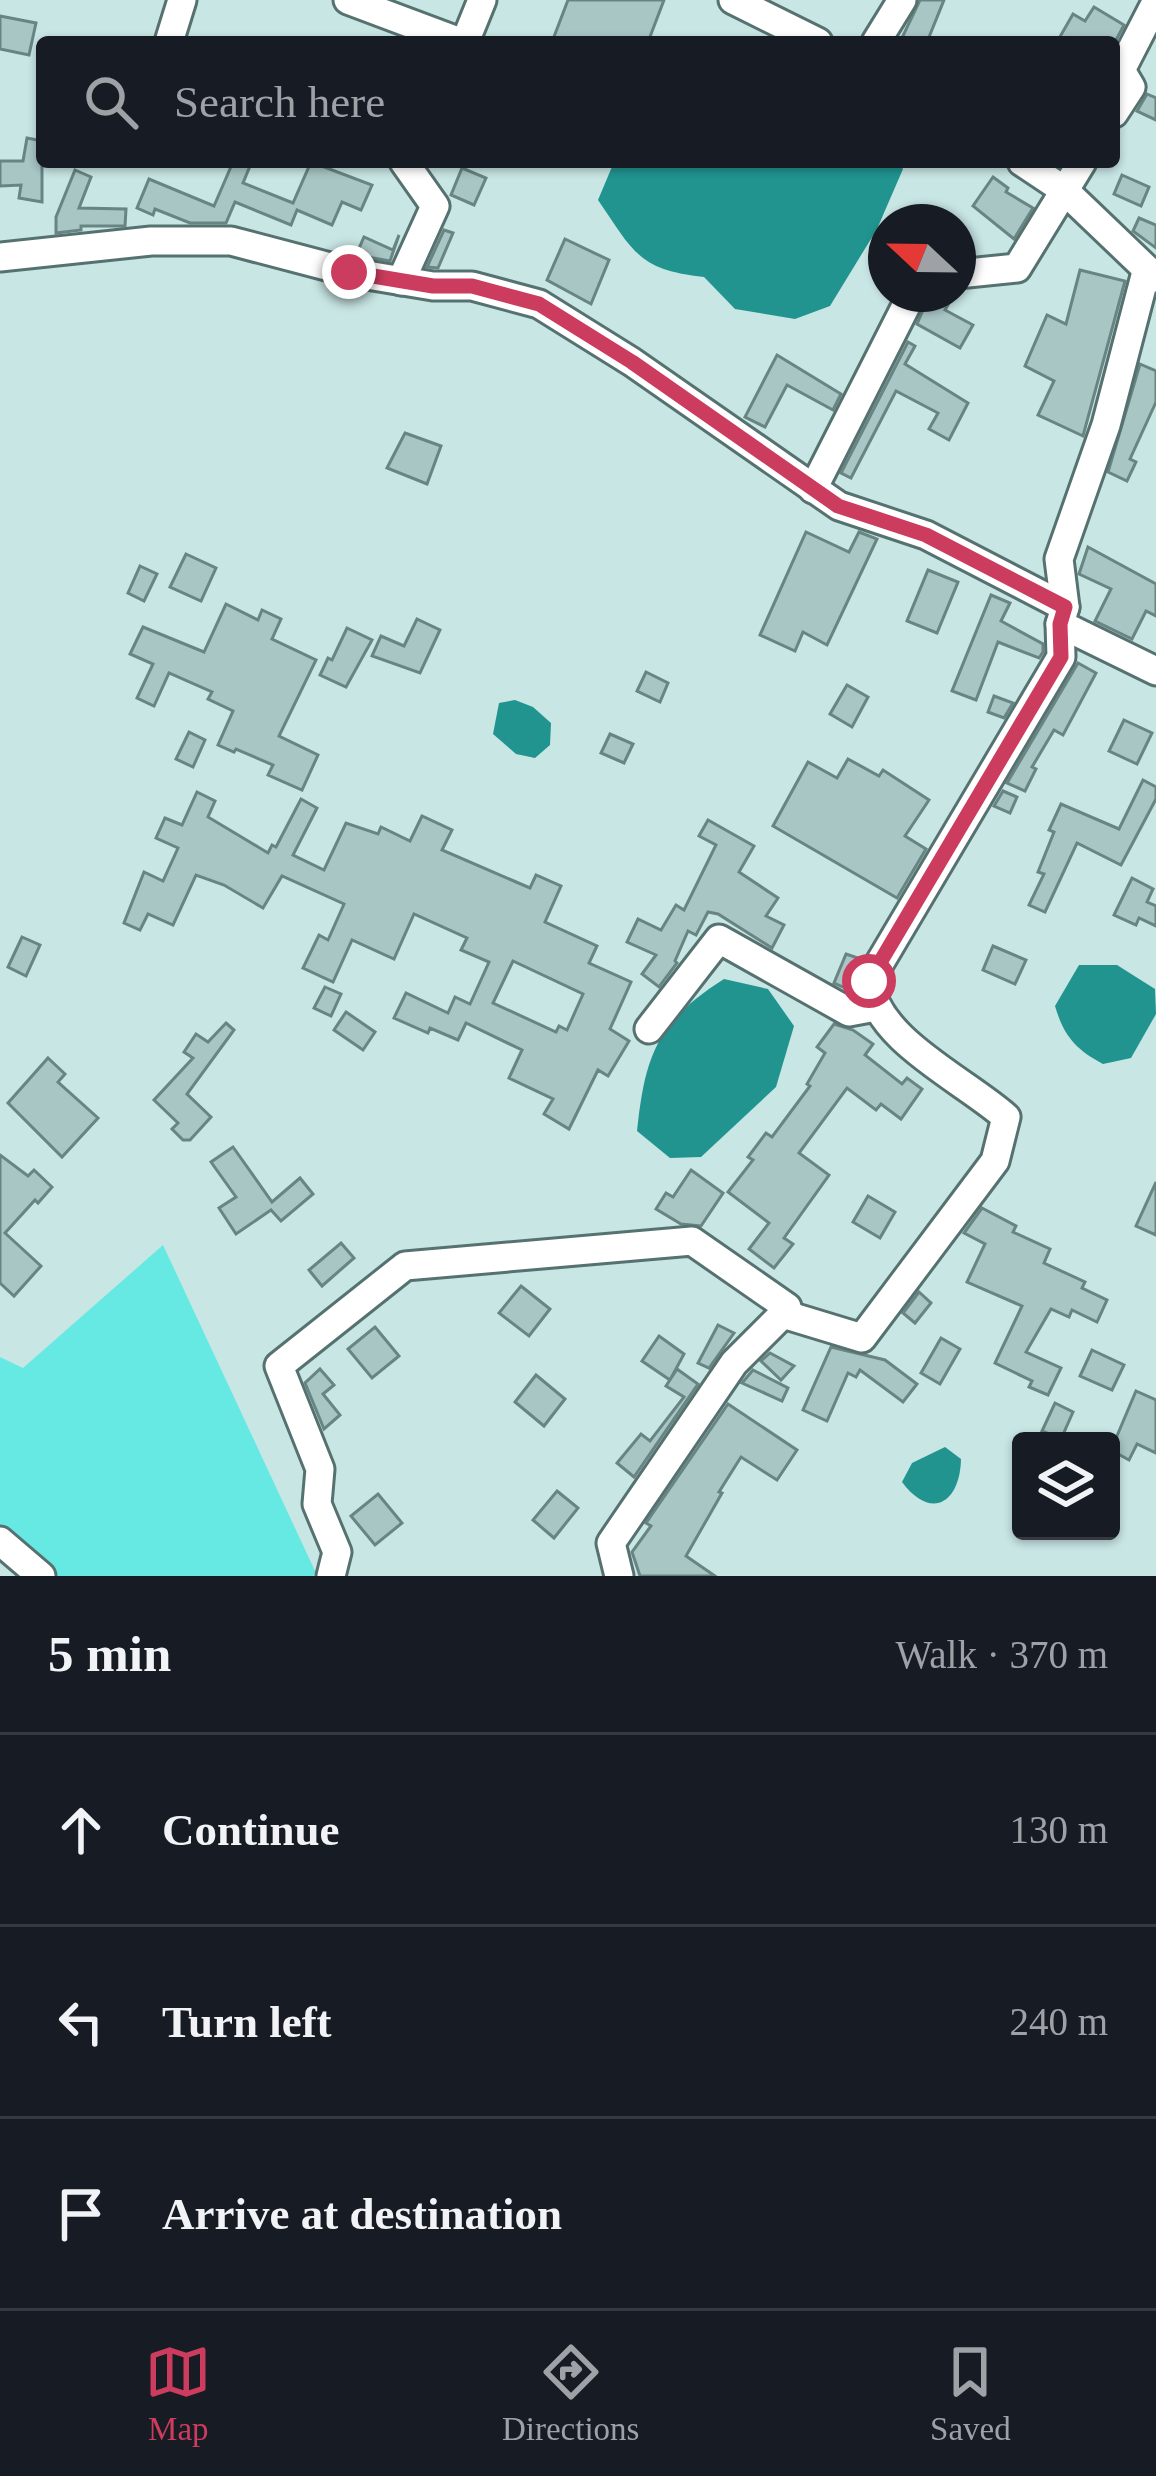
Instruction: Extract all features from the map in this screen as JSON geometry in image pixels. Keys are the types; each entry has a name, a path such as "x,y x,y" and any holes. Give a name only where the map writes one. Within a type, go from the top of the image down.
{"street":[{"path":"172,36 182,0"},
{"path":"349,0 447,36"},
{"path":"466,36 482,0"},
{"path":"733,0 806,36"},
{"path":"880,36 902,0"},
{"path":"1120,104 1131,87 1121,70 1156,2"},
{"path":"401,281 435,206 408,168"},
{"path":"619,1576 610,1544 734,1364 783,1314 862,1338 995,1161 1006,1117 897,1034 875,1007 869,981 1061,657 1059,559 1151,275 1098,220 1031,168"},
{"path":"976,272 1017,268 1078,168"},
{"path":"0,257 151,241 231,241 349,272 472,286 539,304 632,362 838,506 926,535 1156,670"},
{"path":"813,489 903,312"},
{"path":"649,1029 719,939 849,1012 875,1007"},
{"path":"332,1576 337,1552 317,1504 320,1469 279,1366 405,1266 692,1241 787,1307"},
{"path":"0,1541 40,1576"}],"shaded area":[{"path":"611,168 903,169 888,204 868,204 868,244 830,306 795,319 735,309 704,277 651,263 620,233 598,200"},
{"path":"515,700 533,707 551,723 550,745 535,758 516,754 493,734 499,703"},
{"path":"1079,965 1117,965 1155,989 1156,1014 1131,1058 1103,1064 1078,1047 1062,1026 1055,1006"},
{"path":"724,979 768,989 794,1026 776,1087 701,1157 670,1158 637,1131 651,1060 670,1025"},
{"path":"163,1245 316,1573 313,1576 58,1576 0,1527 0,1357 23,1368"},
{"path":"945,1447 961,1459 955,1487 942,1502 923,1501 902,1482 912,1463"}],"building":[{"path":"568,0 664,0 650,36 554,36"},
{"path":"920,0 944,0 929,36 903,36"},
{"path":"1094,7 1124,25 1118,36 1060,36 1073,14 1085,21"},
{"path":"0,16 36,23 29,55 0,49"},
{"path":"1147,94 1156,98 1156,120 1137,111"},
{"path":"27,138 36,140 42,202 19,198 21,185 0,186 0,161 23,161"},
{"path":"230,168 249,168 243,183 293,203 308,168 327,168 372,185 361,210 342,202 332,225 297,210 291,225 235,202 226,223 190,223 155,209 153,215 137,208 149,179 214,206"},
{"path":"462,168 486,178 474,205 451,195"},
{"path":"75,170 91,177 79,208 126,209 125,226 81,226 81,230 56,233 56,217"},
{"path":"1122,175 1149,187 1141,206 1114,194"},
{"path":"993,177 1008,188 1006,192 1033,208 1014,239 974,204"},
{"path":"1139,218 1156,225 1156,248 1133,231"},
{"path":"444,230 453,233 438,268 427,267"},
{"path":"399,235 390,261 356,255 364,237 393,250"},
{"path":"565,239 609,260 591,304 547,280"},
{"path":"1080,270 1125,281 1083,436 1038,415 1054,381 1025,366 1047,315 1066,324"},
{"path":"922,312 949,312 973,325 960,348 917,324"},
{"path":"908,342 915,346 905,364 968,403 949,440 929,429 938,413 896,391 851,478 841,473"},
{"path":"777,355 841,394 833,410 787,385 765,427 745,417"},
{"path":"1140,364 1156,371 1156,402 1130,459 1136,462 1127,481 1108,472"},
{"path":"405,433 441,446 427,484 387,468"},
{"path":"806,532 849,552 859,532 877,539 827,645 803,632 795,651 760,635"},
{"path":"1088,547 1156,584 1156,616 1146,611 1132,639 1095,621 1111,589 1079,574"},
{"path":"186,554 216,568 201,601 170,587"},
{"path":"140,566 157,574 144,601 128,593"},
{"path":"928,570 958,582 937,633 907,621"},
{"path":"991,595 1010,603 1001,621 1043,644 1043,652 1039,658 998,642 976,700 952,691"},
{"path":"226,604 258,620 262,610 281,619 272,639 316,660 279,736 318,755 302,790 268,775 273,765 218,745 233,711 208,699 212,692 169,673 154,706 137,698 153,664 130,654 143,627 204,652"},
{"path":"417,619 440,630 420,673 372,656 381,636 404,646"},
{"path":"347,628 372,640 346,687 320,675"},
{"path":"1078,663 1096,673 1063,735 1054,730 1032,767 1036,769 1025,791 1007,783"},
{"path":"646,672 668,683 660,702 637,691"},
{"path":"847,685 868,697 852,727 830,714"},
{"path":"994,696 1013,703 1004,718 988,712"},
{"path":"1124,720 1152,733 1137,764 1109,751"},
{"path":"189,732 205,740 193,767 176,759"},
{"path":"610,734 633,744 624,763 601,753"},
{"path":"848,759 879,776 883,770 929,800 905,836 926,849 897,898 773,826 808,762 837,778"},
{"path":"1143,780 1156,787 1156,799 1121,865 1077,843 1045,912 1029,905 1044,874 1038,872 1061,804 1119,829"},
{"path":"1003,791 1017,797 1010,813 994,806"},
{"path":"197,792 215,801 208,817 268,853 272,845 276,847 301,799 317,808 293,855 324,870 346,823 378,834 381,827 410,841 422,816 452,830 442,850 530,888 536,875 561,886 545,922 597,946 589,963 631,982 610,1029 629,1041 608,1076 598,1070 569,1129 544,1114 553,1099 509,1078 522,1050 466,1023 458,1040 394,1018 406,993 448,1013 455,997 470,1004 489,962 461,950 467,938 414,914 394,959 352,940 333,982 303,968 319,935 328,940 344,904 282,876 263,908 196,875 173,925 148,914 140,930 124,923 144,872 163,881 178,848 156,838 165,818 182,825","holes":["513,961 583,994 567,1030 559,1026 556,1032 493,1003"]},
{"path":"708,820 754,846 739,872 778,898 766,916 784,925 772,948 708,912 696,935 688,931 677,963 659,987 642,974 656,955 627,942 638,919 661,930 676,905 684,910 716,845 699,836"},
{"path":"1132,878 1153,889 1147,902 1156,906 1156,926 1139,918 1136,925 1114,915"},
{"path":"22,937 40,945 26,976 8,967"},
{"path":"993,946 1026,960 1015,984 983,970"},
{"path":"846,954 861,959 851,978 852,991 834,983"},
{"path":"325,987 341,994 331,1016 314,1008"},
{"path":"346,1012 375,1032 363,1050 334,1030"},
{"path":"226,1023 234,1030 187,1094 211,1117 190,1140 183,1140 172,1129 178,1123 154,1100 193,1058 184,1052 196,1034 208,1042"},
{"path":"834,1024 873,1044 865,1055 902,1084 907,1078 922,1089 901,1119 881,1104 876,1110 847,1088 799,1153 829,1175 784,1238 793,1244 774,1268 749,1249 769,1223 728,1192 753,1160 748,1157 766,1133 772,1137 810,1086 825,1053 817,1047"},
{"path":"48,1058 65,1074 58,1082 98,1118 62,1157 8,1103"},
{"path":"233,1147 272,1202 300,1178 313,1194 281,1221 271,1210 236,1234 219,1208 236,1197 211,1162"},
{"path":"0,1155 28,1176 34,1170 52,1187 5,1233 41,1266 14,1296 0,1283"},
{"path":"691,1170 723,1193 701,1226 681,1224 656,1209 666,1193 673,1197"},
{"path":"1156,1182 1156,1235 1136,1226"},
{"path":"868,1196 895,1212 880,1238 853,1222"},
{"path":"982,1208 1016,1226 1013,1232 1050,1249 1044,1263 1085,1282 1082,1288 1107,1300 1097,1322 1072,1310 1069,1317 1051,1309 1026,1352 1061,1368 1048,1395 1029,1387 1032,1381 995,1363 1022,1306 967,1282 985,1244 964,1233"},
{"path":"341,1243 354,1258 322,1286 309,1270"},
{"path":"521,1286 550,1309 529,1336 499,1313"},
{"path":"919,1292 931,1303 915,1323 903,1313"},
{"path":"718,1325 734,1333 709,1368 698,1363"},
{"path":"375,1327 399,1356 372,1378 348,1349"},
{"path":"659,1336 684,1354 670,1380 642,1361"},
{"path":"941,1338 960,1349 940,1384 921,1373"},
{"path":"831,1347 885,1360 917,1384 903,1402 860,1370 856,1377 848,1373 827,1421 803,1410"},
{"path":"1092,1350 1124,1365 1112,1390 1080,1376"},
{"path":"770,1353 794,1366 781,1380 761,1361"},
{"path":"320,1369 334,1385 323,1394 340,1415 324,1429 305,1383"},
{"path":"677,1369 698,1384 634,1477 617,1463 641,1434 650,1441 684,1397 666,1386"},
{"path":"753,1370 788,1388 782,1401 742,1383"},
{"path":"536,1375 565,1399 544,1426 515,1402"},
{"path":"1136,1391 1156,1400 1156,1453 1137,1444 1129,1460 1120,1455 1119,1432"},
{"path":"1055,1403 1073,1412 1064,1432 1042,1431"},
{"path":"728,1404 797,1450 777,1480 741,1457 686,1556 715,1576 640,1576 632,1552 651,1526 646,1523"},
{"path":"557,1491 578,1508 554,1538 533,1520"},
{"path":"378,1494 402,1523 375,1545 351,1516"}],"route":[{"path":"349,272 433,286 472,286 539,304 632,362 838,506 926,535 1065,607 1060,624 1061,657 869,981"}]}
